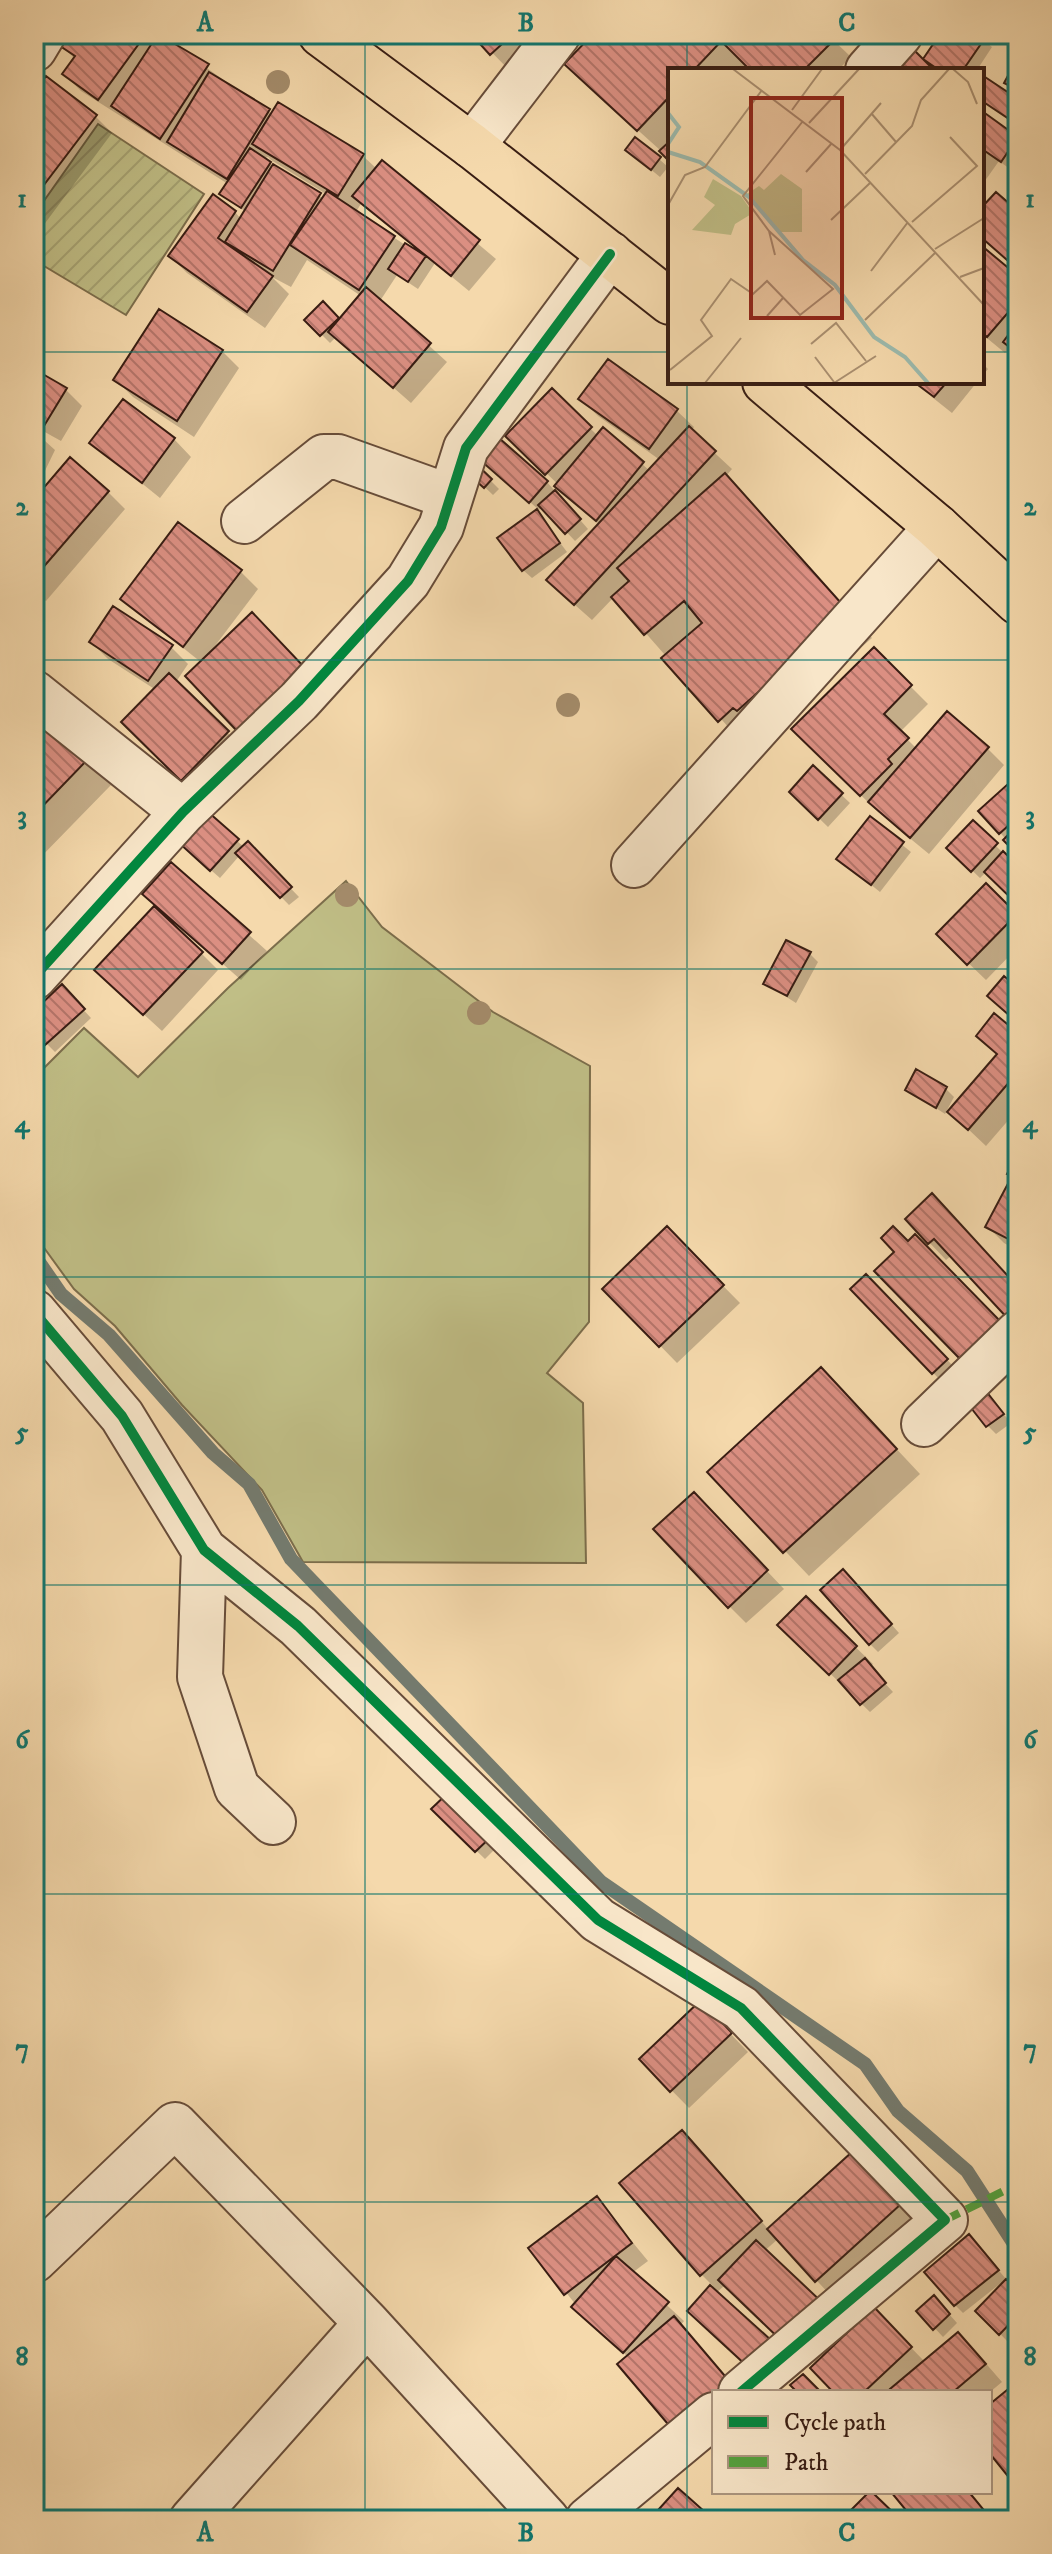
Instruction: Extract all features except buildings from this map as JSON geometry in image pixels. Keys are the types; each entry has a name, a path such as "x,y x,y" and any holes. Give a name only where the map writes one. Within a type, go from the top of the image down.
{"main road":[{"path":"321,34 668,295"},
{"path":"767,384 937,527 1018,602"}],"street":[{"path":"34,49 43,34"},
{"path":"472,146 558,34"},
{"path":"870,68 900,34"},
{"path":"34,977 183,812 299,701 408,581 429,552 466,448 610,254"},
{"path":"244,521 324,457 338,457 450,497"},
{"path":"634,865 937,527"},
{"path":"34,693 183,812"},
{"path":"34,1312 122,1416 204,1550 298,1626 598,1920 741,2008 945,2220 743,2390"},
{"path":"924,1424 1018,1333"},
{"path":"204,1550 200,1677 237,1788 273,1822"},
{"path":"34,2260 175,2125 367,2323 547,2520"},
{"path":"192,2520 367,2323"},
{"path":"588,2520 712,2417"}],"shaded area":[{"path":"98,124 204,194 126,315 34,260 34,215"},
{"path":"346,881 382,927 493,1012 590,1066 589,1322 547,1373 583,1403 586,1563 303,1562 262,1490 182,1405 115,1326 74,1289 34,1234 34,1070 38,1074 84,1028 138,1077 228,988"}],"waterway":[{"path":"34,1255 61,1294 109,1335 213,1453 249,1484 291,1559 601,1882 865,2064 898,2111 967,2171 1018,2250"}],"marked path":[{"path":"945,2220 1018,2184"}],"cycle path":[{"path":"34,977 183,812 299,701 408,581 441,527 466,448 610,254"},
{"path":"34,1312 122,1416 204,1550 298,1626 598,1920 741,2008 945,2220 743,2390"}]}
